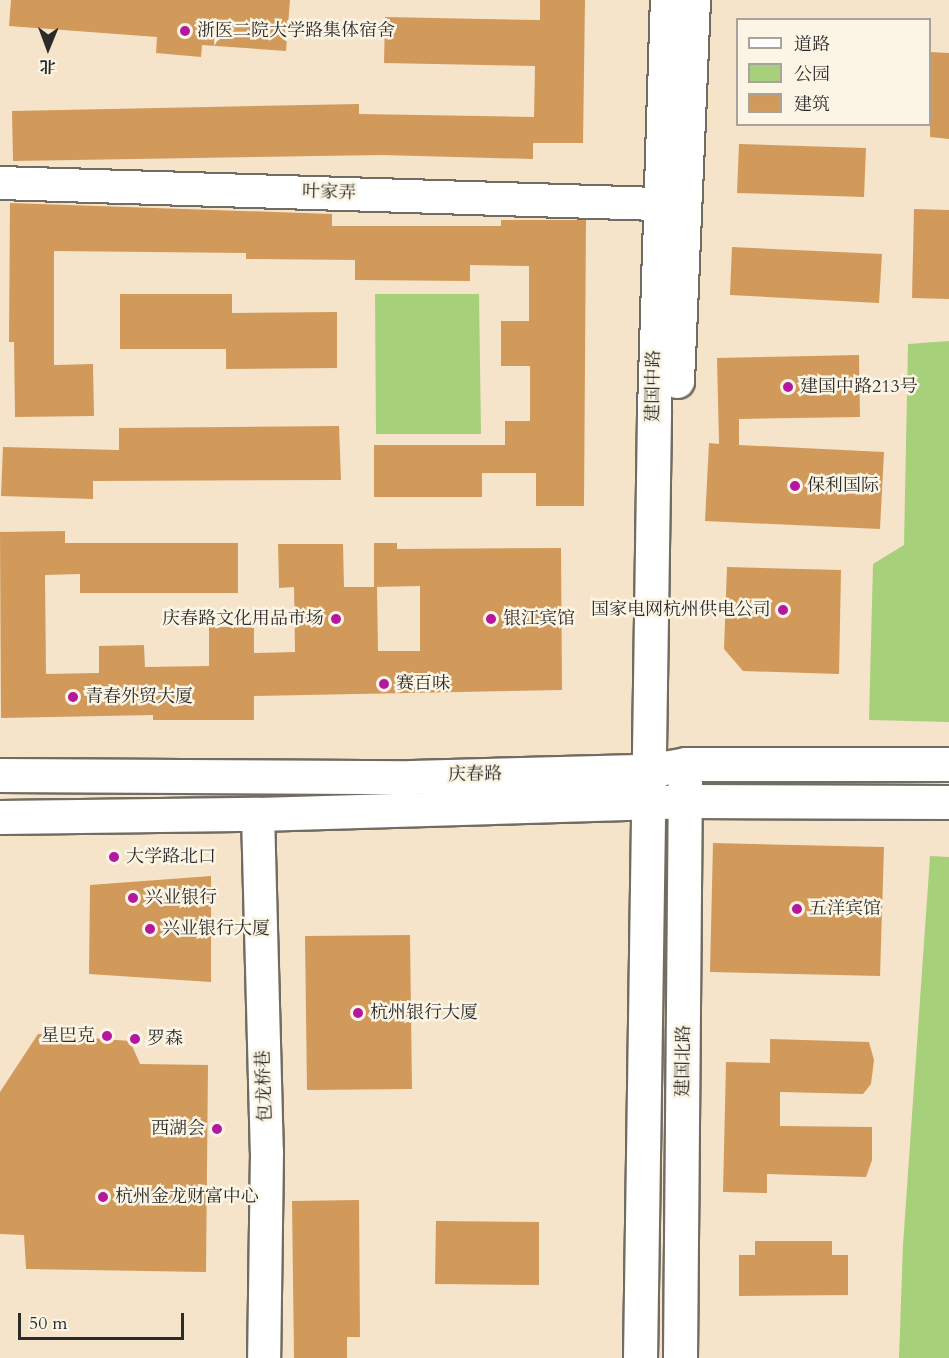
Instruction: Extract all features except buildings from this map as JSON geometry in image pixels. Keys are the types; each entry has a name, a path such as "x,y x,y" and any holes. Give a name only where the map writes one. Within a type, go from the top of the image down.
{"main road":[{"name":"建国中路","path":"647,786 659,204 667,0"},
{"name":"建国中路","path":"685,764 669,740 670,570 693,0"},
{"name":"庆春路","path":"0,817 258,814 647,786 685,764 949,764"},
{"name":"建国北路","path":"680,1358 685,764"},
{"name":"庆春路","path":"0,775 411,777 647,786 685,801 949,802"},
{"path":"640,1358 647,786"}],"street":[{"name":"叶家弄","path":"0,183 659,204"},
{"name":"包龙桥巷","path":"258,814 267,1152 264,1358"}],"green space":[{"path":"375,294 479,294 481,434 376,434"},
{"path":"949,341 949,722 869,720 873,564 904,545 908,344"},
{"path":"930,856 949,857 949,1358 899,1358 903,1245"}],"place":[{"name":"浙医二院大学路集体宿舍","path":"185,31"},
{"name":"建国中路213号","path":"788,387"},
{"name":"保利国际","path":"795,486"},
{"name":"国家电网杭州供电公司","path":"783,610"},
{"name":"庆春路文化用品市场","path":"336,619"},
{"name":"银江宾馆","path":"491,619"},
{"name":"赛百味","path":"384,684"},
{"name":"青春外贸大厦","path":"73,697"},
{"name":"大学路北口","path":"114,857"},
{"name":"兴业银行","path":"133,898"},
{"name":"五洋宾馆","path":"797,909"},
{"name":"兴业银行大厦","path":"150,929"},
{"name":"杭州银行大厦","path":"358,1013"},
{"name":"星巴克","path":"107,1036"},
{"name":"罗森","path":"135,1039"},
{"name":"西湖会","path":"217,1129"},
{"name":"杭州金龙财富中心","path":"103,1197"}]}
